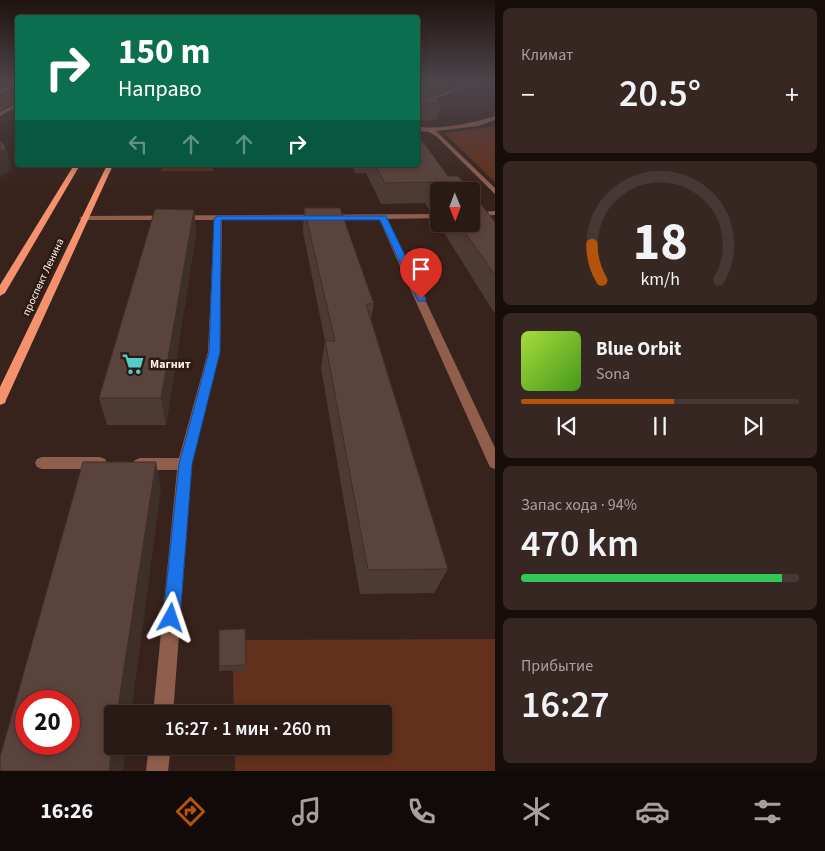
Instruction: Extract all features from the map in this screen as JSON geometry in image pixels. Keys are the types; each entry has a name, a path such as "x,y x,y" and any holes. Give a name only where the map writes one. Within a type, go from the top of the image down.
{"main road":[{"name":"проспект Ленина","path":"0,293 77,167"},
{"name":"проспект Ленина","path":"0,400 109,167"}],"lane":[{"path":"420,128 430,130 478,124 495,118"},
{"path":"430,130 438,135 495,192"},
{"path":"480,214 495,213"},
{"path":"84,218 430,216"},
{"path":"164,705 185,464 214,352 218,218"},
{"path":"383,218 495,463"},
{"path":"42,463 110,463"},
{"path":"129,463 185,464"},
{"path":"157,771 159,755"}],"shaded area":[{"path":"495,126 495,182 444,133"},
{"path":"163,167 213,167 213,171 161,171"},
{"path":"495,639 495,771 235,771 235,755 392,755 392,705 234,705 232,640"}],"building":[{"path":"420,138 448,176 458,176 463,182 385,183 376,167 420,167"},
{"path":"0,140 6,148 0,151"},
{"path":"480,203 495,222 495,275 465,232 480,232"},
{"path":"304,208 340,208 374,304 366,304 448,569 368,570 325,341 335,341"},
{"path":"155,209 194,210 161,398 99,398"},
{"path":"83,462 156,462 118,705 104,705 104,755 111,755 109,771 0,771 0,757 15,704 15,755 80,755 80,690 19,690"},
{"path":"245,629 246,665 219,666 219,630"}],"place":[{"name":"Магнит","path":"133,364"}],"route":[{"path":"171,618 185,464 214,352 218,218 383,218 421,299"}]}
